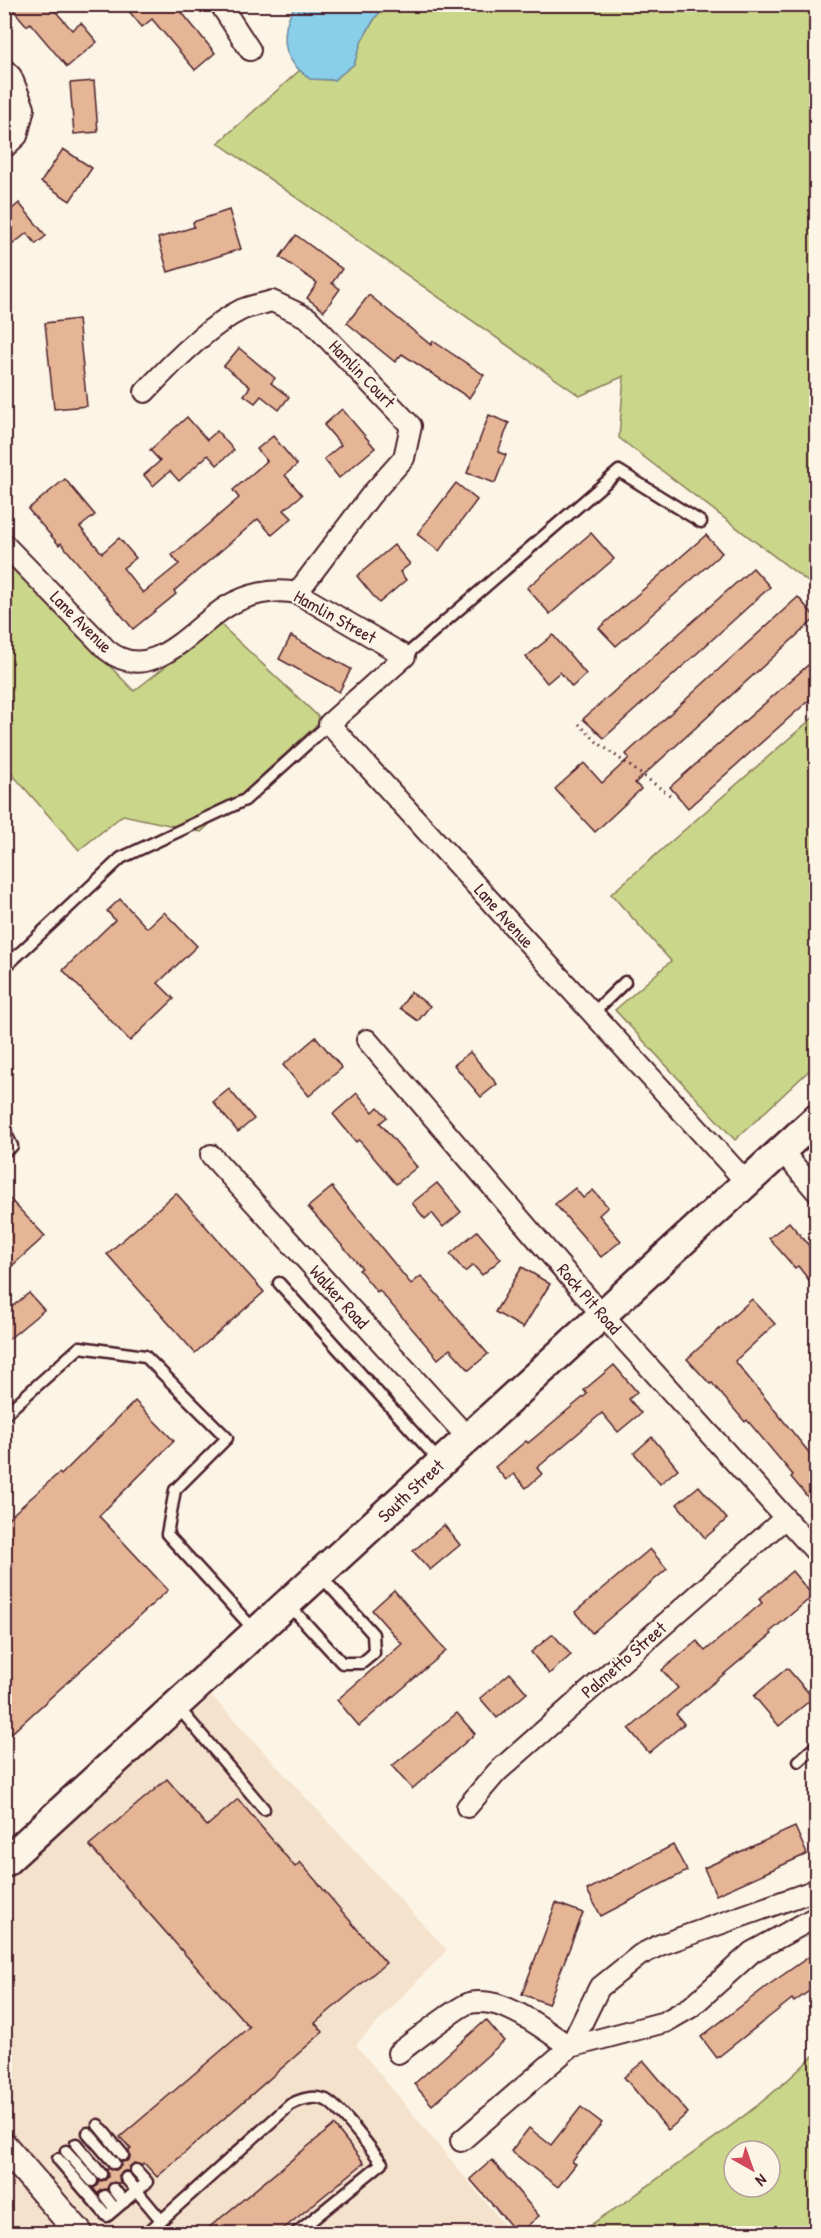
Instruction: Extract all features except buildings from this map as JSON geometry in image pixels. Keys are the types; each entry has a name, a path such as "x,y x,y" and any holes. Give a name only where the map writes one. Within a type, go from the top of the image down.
{"main road":[{"name":"South Street","path":"4,1863 816,1119"}],"street":[{"path":"220,4 250,50"},
{"path":"4,69 10,76 24,108 17,136 4,148"},
{"name":"Hamlin Court","path":"145,392 172,362 214,329 241,310 272,301 308,318 411,426 404,458 371,495 297,593"},
{"name":"Lane Avenue","path":"4,544 118,659 127,662 148,662 170,650"},
{"name":"Hamlin Street","path":"170,650 227,606 251,596 283,590 297,593 405,656"},
{"path":"329,724 405,656"},
{"name":"Lane Avenue","path":"329,724 747,1183"},
{"name":"Rock Pit Road","path":"366,1040 603,1316 816,1552"},
{"path":"782,1151 816,1191"},
{"name":"Walker Road","path":"211,1155 468,1438"},
{"name":"Palmetto Street","path":"467,1807 497,1772 785,1518"},
{"path":"460,2141 570,2047 599,1988 640,1955 660,1945 816,1890"},
{"path":"398,2053 469,2002 492,2004 516,2011 570,2047 665,2022 691,2007 752,1953 816,1917"},
{"path":"4,2146 80,2234"}],"lane":[{"path":"405,656 619,471 701,522"},
{"path":"4,969 121,858 245,800 329,724"},
{"path":"592,1014 625,982"},
{"path":"4,1130 12,1146 4,1152"},
{"path":"279,1283 442,1463"},
{"path":"4,1414 80,1347 145,1356 227,1438 175,1490 167,1534 256,1633"},
{"path":"288,1604 342,1663 362,1663 374,1653 373,1634 320,1574"},
{"path":"176,1706 264,1809"},
{"path":"799,1761 816,1746"},
{"path":"126,2178 137,2191 155,2229 290,2105 301,2099 316,2098 328,2101 382,2163 295,2234"},
{"path":"98,2125 123,2155"},
{"path":"88,2133 114,2163"},
{"path":"75,2144 101,2174"},
{"path":"92,2181 62,2155 107,2216 147,2182 136,2170"},
{"path":"115,2209 109,2193 124,2202"}],"path":[{"path":"579,724 597,742 671,796"}],"shaded area":[{"path":"212,1696 447,1950 356,2045 511,2233 92,2233 5,2133 5,1876"},
{"path":"5,2159 69,2233 5,2233"}],"green space":[{"path":"386,5 816,5 816,588 619,438 624,376 580,396 218,143 300,70 310,79 334,80 354,64 362,40"},
{"path":"4,557 134,691 220,624 322,720 201,832 123,815 79,850 5,766"},
{"path":"816,715 816,1064 735,1140 615,1010 671,961 611,894"},
{"path":"816,2053 816,2233 582,2233 728,2128"}],"water":[{"path":"297,4 386,5 362,40 354,64 334,80 310,79 296,67 289,56 285,33 289,17"}]}
